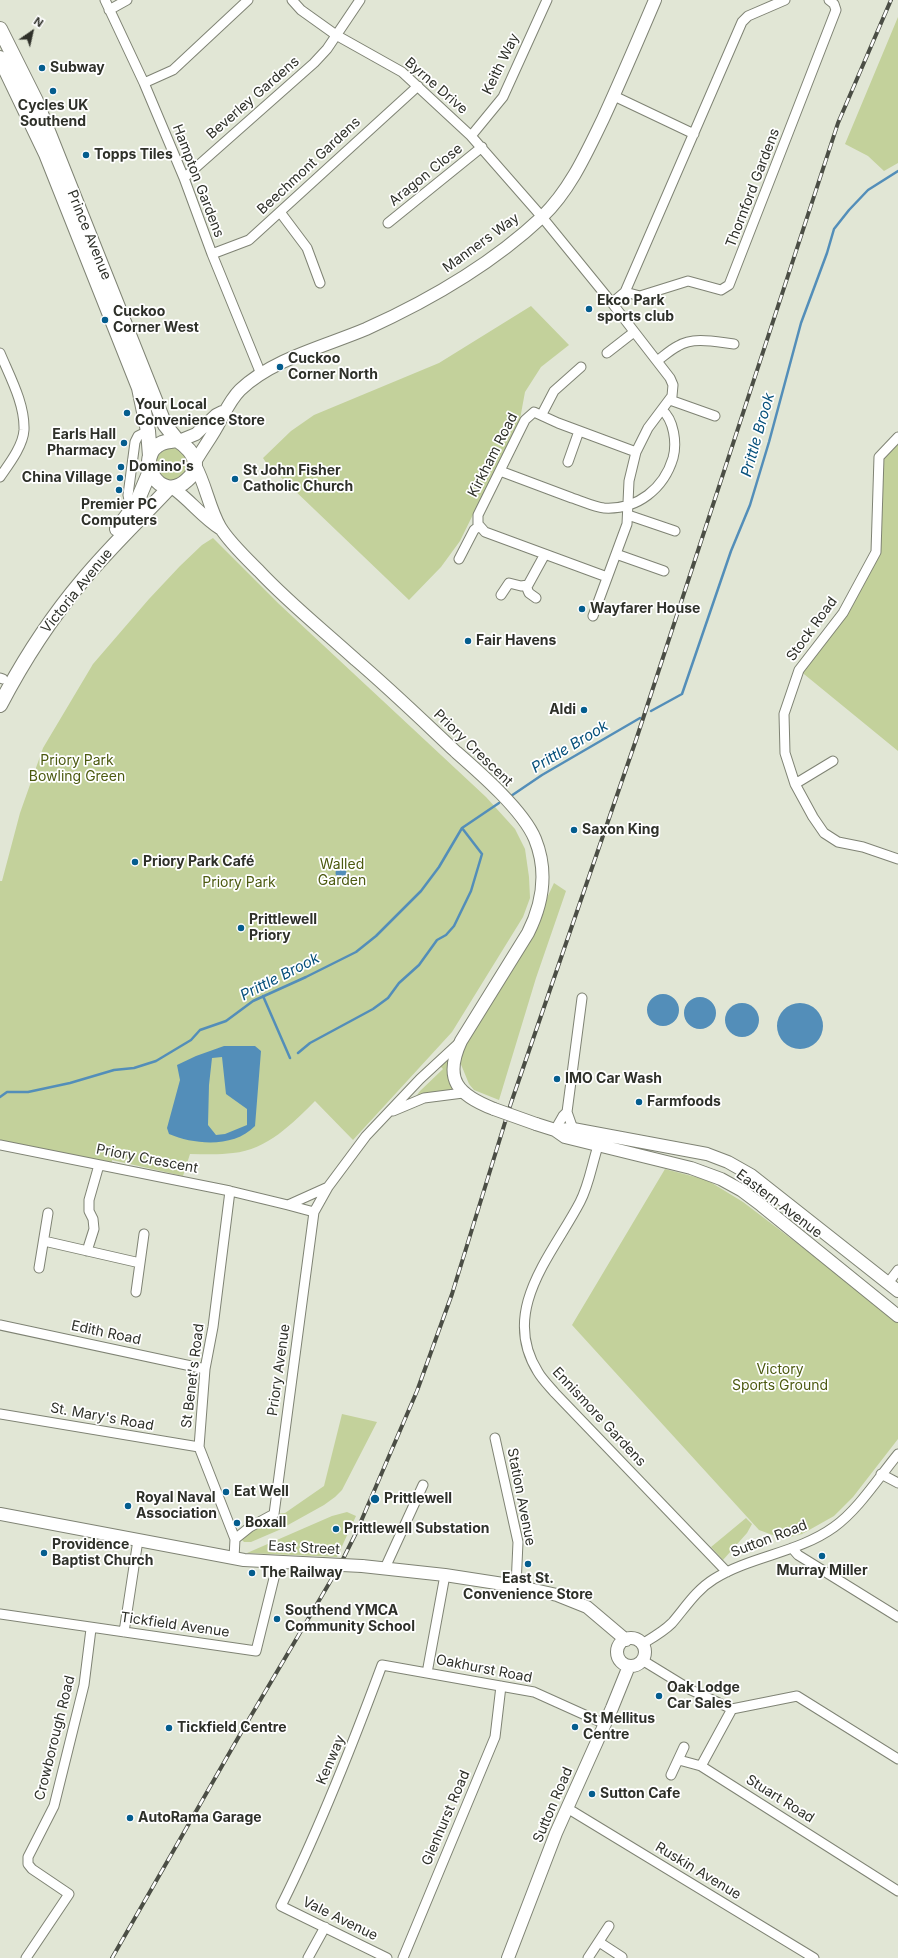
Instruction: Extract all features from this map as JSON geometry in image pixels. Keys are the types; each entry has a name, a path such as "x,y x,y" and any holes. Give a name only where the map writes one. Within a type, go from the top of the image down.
{"highway":[{"name":"Prince Avenue","path":"0,29 36,100 165,425 178,441"},
{"name":"Prince Avenue","path":"0,58 52,168 139,388 148,431 150,456"},
{"path":"178,441 192,454 195,464 190,478 180,486 171,488 157,482 150,471 150,456 157,446 162,443 178,441"},
{"name":"Victoria Avenue","path":"1,681 24,644 55,601 91,557 126,519 133,502 150,471"},
{"name":"Victoria Avenue","path":"0,705 13,679 35,644 82,581 171,488"}],"main road":[{"name":"Manners Way","path":"178,441 196,434 216,415 224,410 239,391 261,374 296,357 364,329 422,300 466,275 542,217 565,189 583,160 614,96 655,0"},
{"name":"Manners Way","path":"195,464 220,422 224,410"},
{"name":"Priory Crescent","path":"195,464 200,474 206,498 221,528 259,571 307,617 471,766 516,811 528,827 535,840 541,864 542,882 542,897 537,915 528,933 460,1041 454,1056 452,1069 454,1080 463,1093 478,1103 494,1110"},
{"name":"Priory Crescent","path":"171,488 183,495 206,520 221,528"},
{"name":"Eastern Avenue","path":"494,1110 555,1130 564,1137 691,1168 711,1175 734,1187 761,1205 898,1316"},
{"name":"Eastern Avenue","path":"555,1130 573,1129 707,1154 728,1162 751,1175 898,1291"},
{"name":"East Street","path":"0,1514 234,1558 384,1568 445,1575 516,1586 574,1600 587,1606 626,1640"},
{"name":"East Street","path":"602,1619 618,1650"},
{"path":"635,1639 642,1644 645,1653 642,1660 636,1665 629,1666 620,1660 618,1650 622,1642 626,1640 635,1639"},
{"name":"Sutton Road","path":"508,1958 513,1941 567,1808 605,1724 629,1666"}],"street":[{"name":"Hampton Gardens","path":"105,0 144,83 184,178 212,254 261,374"},
{"path":"109,10 127,0"},
{"path":"144,83 174,70 248,0"},
{"name":"Byrne Drive","path":"292,0 301,10 336,35 402,72 471,136 542,217"},
{"name":"Beverley Gardens","path":"184,178 314,63 327,49 360,0"},
{"name":"Keith Way","path":"471,136 504,97 547,0"},
{"path":"612,303 625,292 742,22 748,16 785,0"},
{"name":"Thornford Gardens","path":"625,292 640,296 688,280 720,290 729,285 836,10 834,4 829,0"},
{"name":"Beechmont Gardens","path":"212,254 249,240 418,86"},
{"path":"614,96 694,134"},
{"name":"Aragon Close","path":"388,223 482,148"},
{"path":"280,212 307,248 320,283"},
{"path":"542,217 657,361 673,385 674,391 670,400 648,428 636,452 629,481 627,505 628,515 616,554 593,616"},
{"path":"607,353 634,332"},
{"path":"657,361 678,345 686,342 714,341 734,344"},
{"path":"0,354 21,406 24,431 14,458 0,477"},
{"path":"542,414 554,390 581,367"},
{"path":"670,400 715,416"},
{"path":"500,471 599,507 606,508 627,505 652,492 667,474 675,449 670,420 662,410"},
{"name":"Kirkham Road","path":"459,559 474,530 479,526 478,515 528,416 534,412 542,414 552,421 636,452"},
{"path":"133,502 129,489 136,439 138,436 148,431"},
{"path":"568,462 579,431"},
{"name":"Stock Road","path":"898,437 878,458 876,552 843,613 799,670 791,689 784,714 785,753 795,784 813,817 824,833 838,842 863,847 898,859"},
{"path":"628,515 675,531"},
{"path":"479,526 485,532 608,577"},
{"path":"526,586 545,554"},
{"path":"616,554 664,570"},
{"path":"501,595 509,583 526,586"},
{"path":"526,586 529,593 536,598"},
{"path":"795,784 833,761"},
{"path":"555,1130 567,1112 582,998"},
{"name":"Priory Crescent","path":"288,1205 328,1187 366,1136 420,1078 460,1041"},
{"name":"Priory Crescent","path":"388,1113 424,1098 463,1093"},
{"path":"567,1112 573,1129"},
{"name":"Priory Crescent","path":"0,1145 230,1191 314,1212"},
{"name":"Ennismore Gardens","path":"598,1146 581,1200 537,1274 526,1305 523,1327 531,1358 538,1372 555,1393 727,1572"},
{"path":"86,1251 94,1230 93,1219 89,1211 90,1200 99,1165"},
{"name":"Priory Avenue","path":"235,1539 274,1514 314,1212 328,1187"},
{"name":"St Benet's Road","path":"230,1191 213,1327 206,1369 199,1447 235,1539 234,1558"},
{"path":"39,1268 48,1213"},
{"path":"136,1292 144,1234"},
{"path":"44,1241 140,1263"},
{"path":"888,1283 898,1270"},
{"name":"Edith Road","path":"0,1325 206,1369"},
{"name":"St. Mary's Road","path":"0,1414 199,1447"},
{"name":"Station Avenue","path":"495,1438 518,1542 516,1586"},
{"name":"Sutton Road","path":"642,1644 662,1632 672,1623 701,1589 727,1572 812,1540 835,1527 851,1511 898,1454"},
{"path":"882,1474 898,1483"},
{"path":"384,1568 423,1485"},
{"path":"124,1632 138,1540"},
{"path":"792,1548 798,1555 898,1617"},
{"name":"Tickfield Avenue","path":"0,1614 256,1651 278,1562"},
{"name":"Oakhurst Road","path":"445,1575 427,1673 534,1692 605,1724"},
{"name":"Crowborough Road","path":"26,1958 69,1894 32,1869 28,1864 28,1857 54,1806 84,1685 91,1628"},
{"path":"642,1660 691,1690 732,1709 797,1696 898,1759"},
{"name":"Kenway","path":"281,1906 302,1862 357,1734 382,1664 427,1673"},
{"name":"Glenhurst Road","path":"403,1958 495,1737 501,1686"},
{"path":"701,1766 732,1709"},
{"path":"670,1775 679,1760 684,1747"},
{"name":"Stuart Road","path":"679,1760 701,1766 898,1891"},
{"name":"Ruskin Avenue","path":"567,1808 814,1958"},
{"name":"Vale Avenue","path":"281,1906 387,1958"},
{"path":"588,1958 609,1926"},
{"path":"308,1958 325,1927"},
{"path":"599,1942 622,1958"}],"green space":[{"path":"898,17 898,163 884,171 868,156 845,144"},
{"path":"531,306 569,345 541,367 525,392 520,419 460,541 441,567 409,600 267,464 263,458 291,431 314,415 439,363"},
{"path":"898,437 898,751 799,670 843,613 876,552 879,457"},
{"path":"172,448 181,451 185,455 188,464 185,473 181,477 172,480 163,477 159,473 156,464 159,455 163,451"},
{"name":"Priory Park","path":"213,538 279,604 486,797 515,829 525,849 530,898 523,917 452,1032 353,1140 315,1101 298,1118 278,1134 257,1147 228,1154 190,1154 183,1176 112,1160 112,1164 0,1142 0,881 2,881 20,813 43,748 93,664 149,599 180,566 202,545"},
{"path":"554,883 566,891 536,978 499,1100 474,1090 469,1084 460,1062 465,1043 530,934"},
{"path":"450,1052 455,1091 418,1097 417,1095 420,1091 443,1069 439,1065"},
{"name":"Victory Sports Ground","path":"665,1169 707,1180 743,1202 898,1320 898,1439 853,1497 834,1516 802,1534 786,1538 778,1537 759,1530 572,1325"},
{"path":"342,1414 377,1422 342,1490 324,1505 279,1530 251,1542 244,1542 242,1540 243,1536 274,1514 285,1513 324,1486"},
{"path":"347,1512 356,1516 337,1557 247,1553 332,1516"},
{"path":"746,1518 752,1524 747,1533 723,1560 711,1547"}],"water":[{"path":"341,867 345,869 347,873 345,877 341,879 337,877 335,873 337,869"},
{"path":"660,994 666,994 675,998 679,1010 675,1022 666,1026 660,1026 651,1022 647,1013 647,1007 651,998"},
{"path":"697,997 703,997 713,1004 716,1013 715,1019 709,1026 703,1029 697,1029 687,1022 684,1016 684,1010 691,1000"},
{"path":"742,1003 748,1004 754,1008 758,1014 758,1026 754,1032 748,1036 742,1037 736,1036 730,1032 726,1026 725,1020 726,1014 730,1008 736,1004"},
{"path":"800,1003 813,1007 819,1013 823,1026 819,1039 813,1045 800,1049 787,1045 781,1039 777,1026 781,1013 787,1007"},
{"path":"224,1046 255,1046 261,1051 255,1126 246,1133 236,1138 214,1142 190,1140 169,1134 167,1128 180,1080 177,1065 196,1056","holes":["222,1057 226,1094 247,1109 247,1125 225,1134 216,1135 208,1125 209,1085 212,1058"]}],"waterway":[{"name":"Prittle Brook","path":"651,711 682,694 731,551 750,505 769,442 801,323 827,253 834,229 868,190 898,171"},
{"name":"Prittle Brook","path":"511,796 542,775 640,718"},
{"name":"Prittle Brook","path":"0,1097 7,1092 28,1092 70,1083 114,1070 134,1068 156,1061 191,1040 200,1030 226,1021 253,1001 356,952 376,936 421,891 439,867 462,828 499,803"},
{"path":"298,1053 310,1043 373,1009 388,998 399,983 419,965 437,940 446,935 454,926 471,891 482,854 462,828"},
{"path":"263,996 290,1058"}],"railway":[{"path":"112,1958 242,1731 340,1565 356,1533 417,1391 452,1294 511,1103 636,740 838,123 891,0"}],"place":[{"name":"Subway","path":"42,68"},
{"name":"Cycles UK Southend","path":"53,91"},
{"name":"Topps Tiles","path":"86,155"},
{"name":"Ekco Park sports club","path":"589,309"},
{"name":"Cuckoo Corner West","path":"105,320"},
{"name":"Cuckoo Corner North","path":"280,367"},
{"name":"Your Local Convenience Store","path":"127,413"},
{"name":"Earls Hall Pharmacy","path":"124,443"},
{"name":"Domino's","path":"121,467"},
{"name":"China Village","path":"120,478"},
{"name":"St John Fisher Catholic Church","path":"235,479"},
{"name":"Premier PC Computers","path":"119,490"},
{"name":"Wayfarer House","path":"582,609"},
{"name":"Fair Havens","path":"468,641"},
{"name":"Aldi","path":"584,710"},
{"name":"Saxon King","path":"574,830"},
{"name":"Priory Park Café","path":"135,862"},
{"name":"Prittlewell Priory","path":"241,928"},
{"name":"IMO Car Wash","path":"557,1079"},
{"name":"Farmfoods","path":"639,1102"},
{"name":"Eat Well","path":"226,1492"},
{"name":"Prittlewell","path":"375,1499"},
{"name":"Royal Naval Association","path":"128,1506"},
{"name":"Boxall","path":"237,1523"},
{"name":"Prittlewell Substation","path":"336,1529"},
{"name":"Providence Baptist Church","path":"44,1553"},
{"name":"Murray Miller","path":"822,1556"},
{"name":"East St. Convenience Store","path":"528,1564"},
{"name":"The Railway","path":"252,1573"},
{"name":"Southend YMCA Community School","path":"277,1619"},
{"name":"Oak Lodge Car Sales","path":"659,1696"},
{"name":"St Mellitus Centre","path":"575,1727"},
{"name":"Tickfield Centre","path":"169,1728"},
{"name":"Sutton Cafe","path":"592,1794"},
{"name":"AutoRama Garage","path":"130,1818"}],"park label":[{"name":"Priory Park Bowling Green","path":"77,770"},
{"name":"Walled Garden","path":"342,874"}]}
